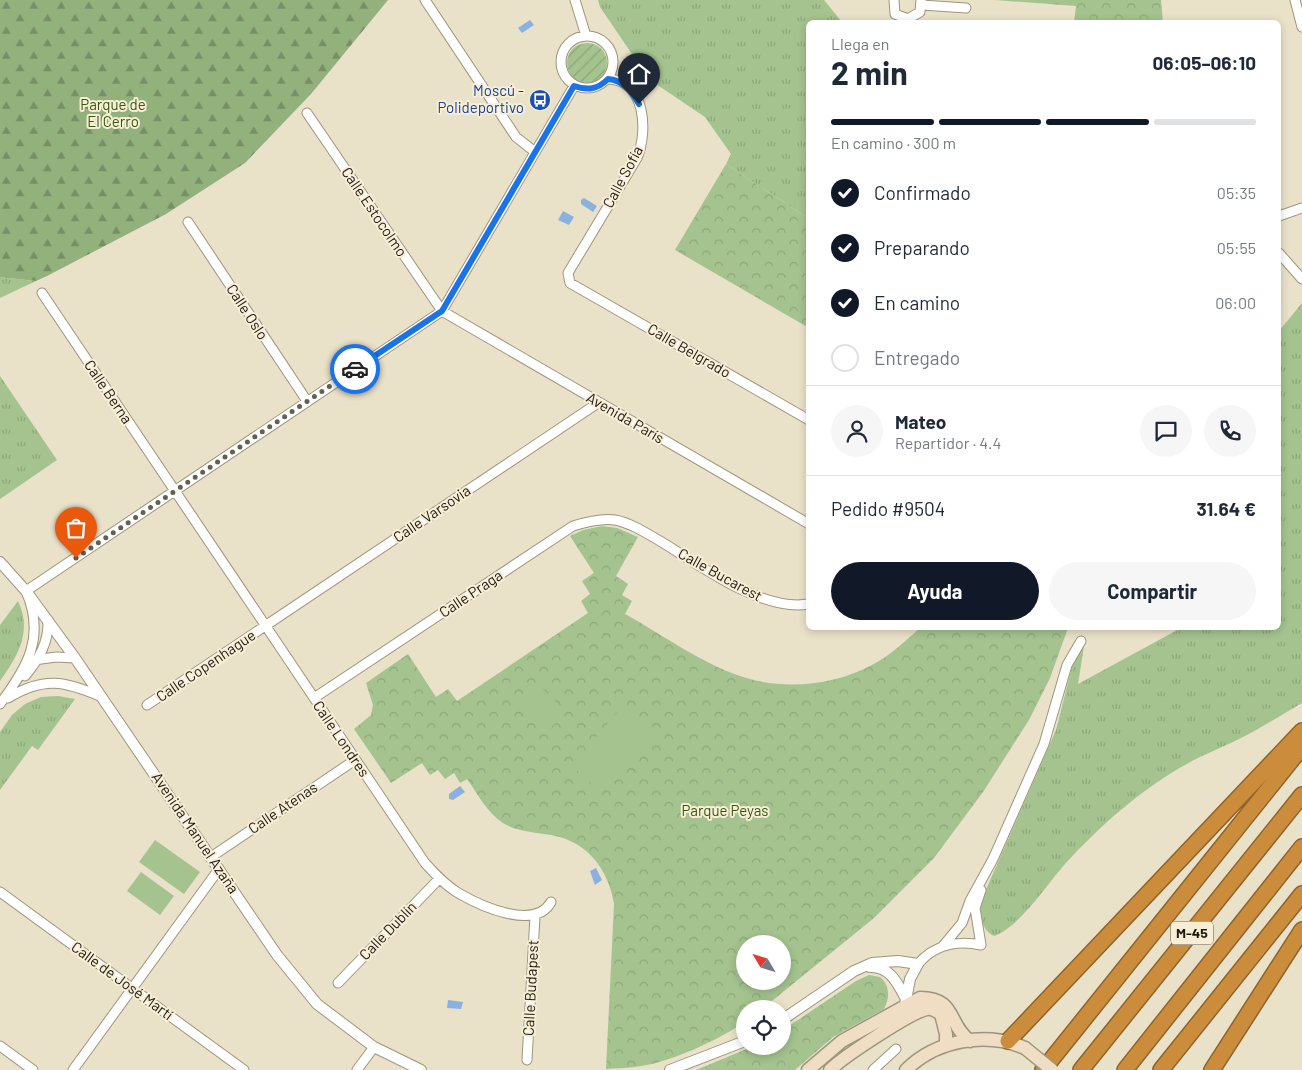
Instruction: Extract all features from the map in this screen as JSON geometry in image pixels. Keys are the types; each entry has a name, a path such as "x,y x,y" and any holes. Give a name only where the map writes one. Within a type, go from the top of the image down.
{"highway":[{"path":"1008,1041 1302,731"},
{"path":"1043,1070 1302,747"},
{"name":"M-45","path":"1081,1070 1302,795"},
{"name":"M-45","path":"1125,1070 1302,847"},
{"path":"1161,1070 1302,894"},
{"path":"1212,1070 1302,930"}],"main road":[{"path":"808,1070 842,1041 896,1012 905,1001 920,998 931,998 948,1007 959,1033 970,1041"},
{"path":"830,1070 861,1047 914,1014 926,1009 933,1009 941,1014 946,1034 946,1045"},
{"path":"906,1070 927,1054 946,1045 970,1041 1008,1041 1025,1048 1052,1070"}],"street":[{"path":"425,0 516,137 535,152"},
{"path":"575,0 586,36"},
{"path":"894,0 896,14 903,19 917,16 921,2 966,8"},
{"path":"1296,0 1302,27"},
{"path":"586,36 599,39 611,50 614,67 608,79 593,88 574,86 563,73 561,59 570,43 586,36"},
{"name":"Calle Sofía","path":"570,283 568,273 638,158 644,137 644,116 632,92 616,79 608,79"},
{"path":"2,702 29,660 34,637 34,613 26,591 442,311 574,86"},
{"name":"Calle Estocolmo","path":"307,113 442,311"},
{"path":"1281,215 1302,208"},
{"name":"Calle Oslo","path":"188,222 307,401"},
{"path":"1281,255 1302,279"},
{"name":"Calle Belgrado","path":"570,283 806,418"},
{"name":"Calle Berna","path":"42,294 175,491"},
{"name":"Avenida París","path":"442,311 806,522"},
{"name":"Calle Varsovia","path":"265,626 598,403"},
{"name":"Calle Londres","path":"175,491 424,863 458,893 477,903 502,911 535,916"},
{"name":"Calle Praga","path":"314,698 573,526 593,521 614,520 636,527"},
{"name":"Calle Bucarest","path":"636,527 756,596 782,605 806,604"},
{"name":"Avenida Manuel Azaña","path":"0,562 26,591 48,620 277,955 307,994 374,1047 421,1070"},
{"path":"14,685 40,659 48,630 48,620"},
{"name":"Calle Copenhague","path":"147,705 265,626"},
{"path":"905,1001 910,979 918,964 929,953 943,946 962,942 981,945 975,908 993,859 1044,744 1066,665 1081,641"},
{"path":"29,660 56,657 75,658"},
{"path":"2,702 24,688 48,682 60,682 102,697"},
{"name":"Calle Atenas","path":"211,856 356,760"},
{"path":"943,946 962,923 970,901 993,859"},
{"path":"73,1070 219,869"},
{"name":"Calle Dublín","path":"338,983 439,878"},
{"name":"Calle de José Martí","path":"0,892 244,1070"},
{"path":"535,916 544,912 551,902"},
{"name":"Calle Budapest","path":"526,1060 535,916"},
{"path":"791,1014 872,962 898,961 918,964"},
{"path":"862,967 877,966 887,971 905,1001"},
{"path":"670,1070 736,1044"},
{"path":"0,1046 33,1070"},
{"path":"357,1070 374,1047"},
{"path":"873,1070 896,1049"}],"green space":[{"name":"Parque de El Cerro","path":"0,0 388,0 311,94 245,163 166,214 36,281 0,277"},
{"path":"598,0 824,0 840,20 806,20 806,217 726,164 731,154 705,117 644,76 636,60 600,7"},
{"path":"994,0 1161,0 1163,20 1074,20 1076,6"},
{"path":"583,43 591,43 598,46 604,52 607,63 604,74 598,80 591,83 583,83 576,80 570,74 567,67 567,59 570,52 576,46"},
{"path":"726,164 806,217 806,326 675,250"},
{"path":"0,277 36,281 0,298"},
{"path":"1302,303 1302,703 1247,735 1185,765 1136,797 1078,850 1014,923 994,936 984,926 981,916 981,901 1056,730 1073,663 1084,646 1078,684 1177,630 1281,630 1281,329"},
{"path":"0,376 57,460 0,499"},
{"name":"Parque Peyas","path":"602,526 617,528 638,537 616,576 628,584 622,595 632,601 625,614 718,667 750,679 781,684 828,681 858,672 885,657 918,630 1067,630 1050,678 1029,720 983,792 934,858 874,918 791,985 791,935 736,935 736,990 785,990 773,1000 736,1000 736,1027 695,1049 666,1060 628,1068 606,1069 614,904 607,880 594,859 564,838 521,830 503,823 488,809 467,779 460,783 454,773 445,779 438,770 430,775 422,763 391,783 354,729 371,715 373,705 366,683 408,654 436,697 448,689 457,701 588,613 581,601 590,594 582,581 594,573 570,536 583,530"},
{"path":"18,601 24,623 21,644 12,663 0,681 0,625"},
{"path":"541,687 566,713 544,734 519,708"},
{"path":"58,696 75,699 38,750 32,746 0,790 0,732 12,715 25,704 41,697"},
{"path":"623,705 656,730 602,792 572,766"},
{"path":"155,840 200,872 184,894 139,862"},
{"path":"141,872 174,896 160,915 127,891"},
{"path":"869,975 880,977 883,980 888,992 884,1009 833,1037 795,1070 696,1070 736,1053 736,1055 791,1055 791,1025 856,981"}],"water":[{"path":"530,20 534,25 522,33 518,28"},
{"path":"584,198 597,206 593,212 581,204 581,200"},
{"path":"563,211 574,217 569,225 558,220"},
{"path":"460,786 465,792 453,800 449,799 449,794"},
{"path":"596,868 602,880 595,885 590,871"},
{"path":"448,1000 463,1002 461,1009 447,1008"}],"way so far":[{"path":"76,558 355,369"}],"place":[{"name":"Moscú - Polideportivo","path":"540,100"}],"route":[{"path":"355,369 442,311 574,86 588,89 598,87 608,79 616,79 632,92 639,104"}]}
